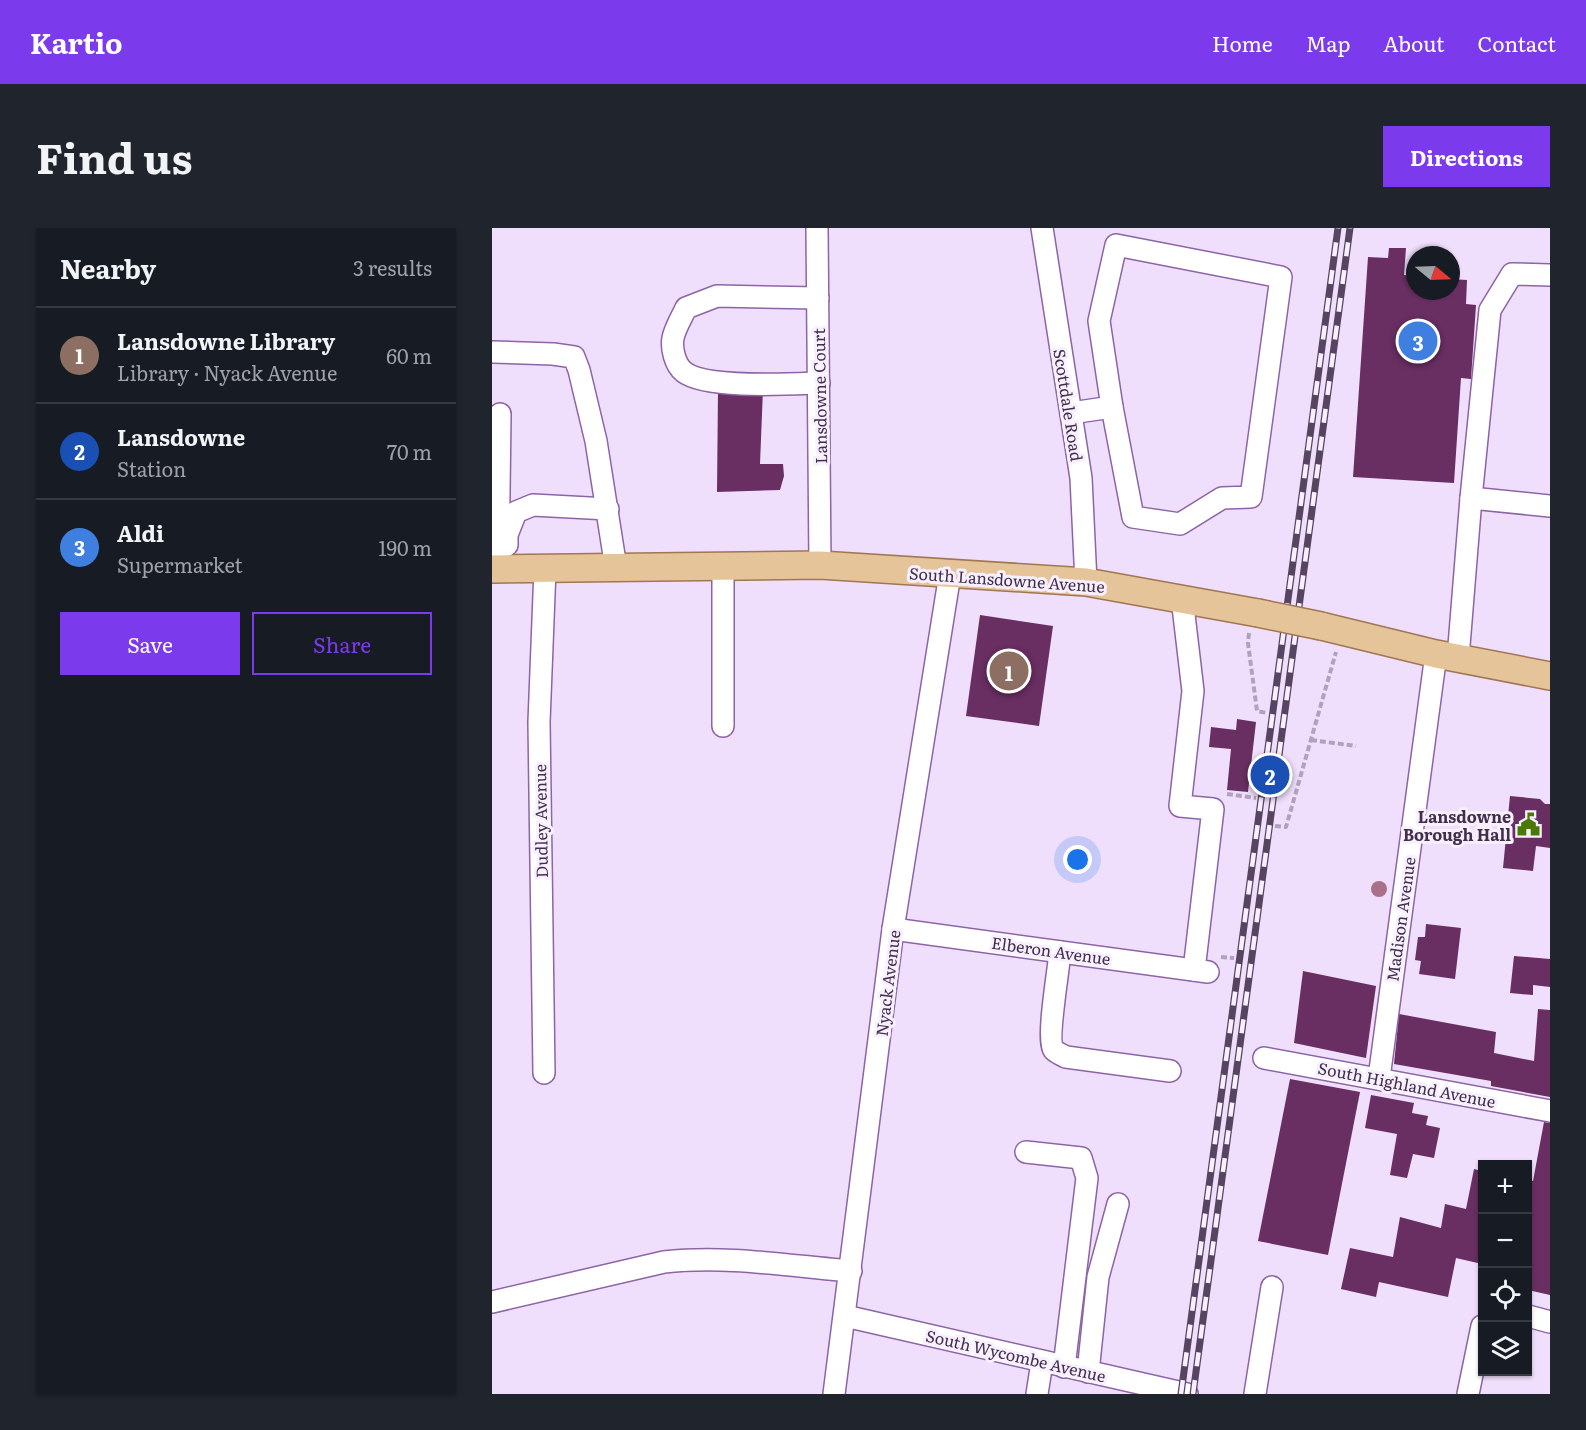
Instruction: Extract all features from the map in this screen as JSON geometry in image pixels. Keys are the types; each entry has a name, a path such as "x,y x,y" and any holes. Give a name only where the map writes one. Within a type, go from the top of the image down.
{"main road":[{"name":"South Lansdowne Avenue","path":"499,569 820,565 1086,582 1255,612 1447,656 1550,675"}],"street":[{"name":"Lansdowne Court","path":"817,228 820,565"},
{"name":"Scottdale Road","path":"1042,228 1080,478 1086,582"},
{"path":"1116,246 1281,278 1251,497 1222,498 1180,524 1133,517 1112,407 1099,321 1116,246"},
{"name":"Madison Avenue","path":"1379,1078 1471,498 1490,310 1512,274 1550,275"},
{"path":"818,298 717,296 686,308 672,338 675,361 684,372 704,380 760,384 819,383"},
{"path":"492,352 574,357 596,441 616,568"},
{"path":"1071,413 1112,407"},
{"path":"499,569 500,414"},
{"path":"1471,498 1550,506"},
{"path":"499,569 507,535 516,512 533,505 608,509"},
{"path":"723,566 723,726"},
{"name":"Dudley Avenue","path":"544,1073 539,722 545,569"},
{"name":"Nyack Avenue","path":"834,1394 893,929 950,574"},
{"name":"Elberon Avenue","path":"893,929 1202,971 1213,809 1180,806 1193,692 1182,598"},
{"path":"1060,952 1051,1043 1054,1050 1066,1057 1170,1071"},
{"name":"South Highland Avenue","path":"1264,1058 1550,1111"},
{"path":"1026,1152 1081,1158 1087,1178 1064,1367"},
{"path":"1088,1372 1098,1277 1118,1204"},
{"path":"492,1302 664,1262 715,1259 851,1271"},
{"path":"1255,1394 1272,1287"},
{"name":"South Wycombe Avenue","path":"845,1316 1088,1372 1147,1390 1187,1394"},
{"path":"1532,1317 1550,1322"},
{"path":"1468,1394 1478,1345"},
{"path":"1037,1394 1042,1362"}],"path":[{"path":"1255,612 1248,643 1257,711 1267,713"},
{"path":"1275,826 1286,827 1311,740 1331,629"},
{"path":"1311,740 1356,746"}],"building":[{"path":"1389,248 1406,248 1404,275 1406,275 1406,300 1460,300 1460,280 1467,280 1466,304 1476,305 1471,379 1461,378 1454,483 1353,477 1368,257 1388,258"},
{"path":"718,389 763,389 760,464 783,464 784,476 780,490 717,492"},
{"path":"980,615 1053,626 1039,726 966,716"},
{"path":"1237,719 1256,722 1248,792 1227,790 1231,749 1209,747 1211,727 1236,730"},
{"name":"Lansdowne Borough Hall","path":"1510,796 1540,799 1545,804 1550,804 1550,848 1536,846 1533,871 1503,868"},
{"path":"1426,924 1461,928 1455,979 1419,974 1421,961 1415,960 1418,937 1425,937"},
{"path":"1514,956 1550,959 1550,987 1533,985 1533,995 1510,993"},
{"path":"1303,971 1376,986 1366,1058 1294,1043"},
{"path":"1538,1009 1550,1010 1550,1097 1491,1086 1491,1081 1394,1064 1399,1014 1496,1032 1494,1053 1534,1061"},
{"path":"1290,1079 1360,1092 1328,1255 1258,1241"},
{"path":"1371,1095 1414,1103 1412,1113 1428,1116 1426,1125 1440,1128 1434,1158 1413,1154 1407,1178 1390,1175 1397,1134 1365,1128"},
{"path":"1544,1122 1550,1123 1550,1295 1532,1291 1533,1181"},
{"path":"1474,1169 1478,1170 1478,1263 1456,1258 1448,1297 1379,1282 1376,1297 1341,1289 1350,1248 1393,1257 1400,1217 1441,1228 1445,1204 1466,1209"}],"railway":[{"path":"1181,1394 1338,228"},
{"path":"1193,1394 1350,228"}],"place":[{"name":"Aldi","path":"1418,341"},
{"name":"Lansdowne Library","path":"1009,671"},
{"name":"Lansdowne","path":"1270,775"},
{"name":"Lansdowne Borough Hall","path":"1529,825"}]}
